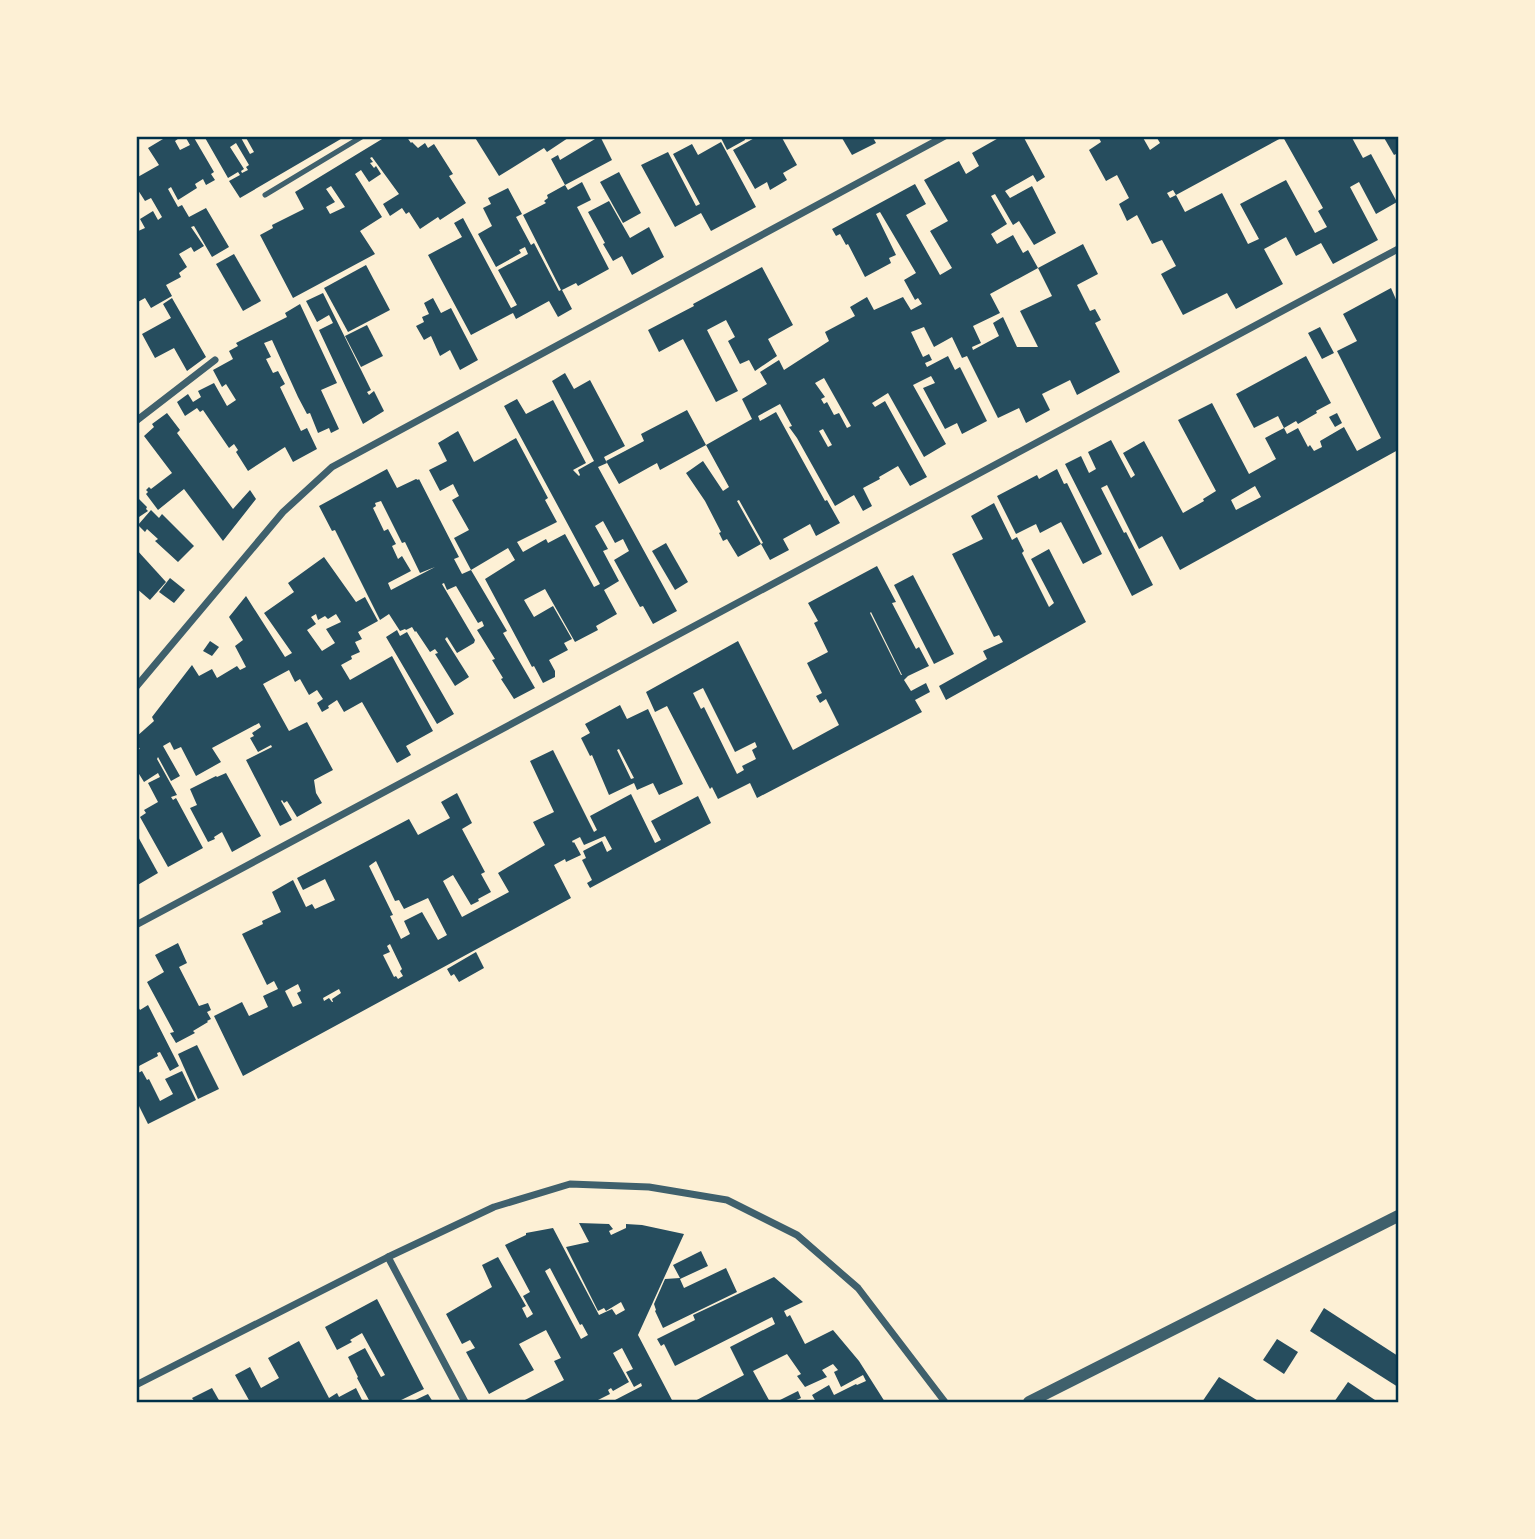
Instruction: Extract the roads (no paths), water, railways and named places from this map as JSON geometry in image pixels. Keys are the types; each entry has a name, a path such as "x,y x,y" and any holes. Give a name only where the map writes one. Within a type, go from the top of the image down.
{"street":[{"path":"136,687 283,512 332,467 945,136"},
{"path":"136,925 1398,249"},
{"path":"136,421 215,360"},
{"path":"136,1385 388,1256 494,1206 569,1184 649,1187 727,1200 797,1235 858,1288 945,1402"},
{"path":"1029,1402 1398,1216"},
{"path":"388,1256 465,1402"}],"lane":[{"path":"265,195 363,136"}]}
